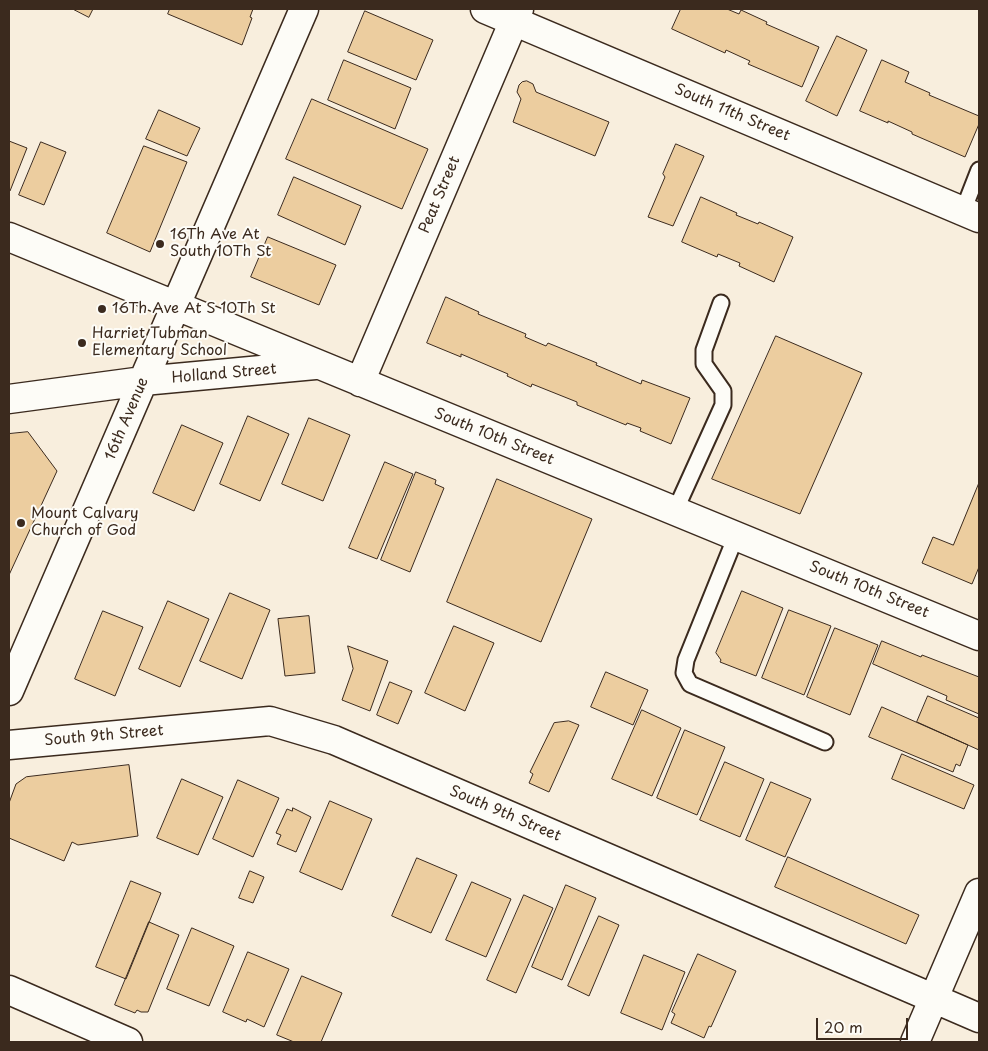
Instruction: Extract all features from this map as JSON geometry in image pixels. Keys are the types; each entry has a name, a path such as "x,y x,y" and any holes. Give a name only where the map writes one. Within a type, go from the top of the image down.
{"street":[{"name":"16th Avenue","path":"9,691 304,9"},
{"name":"South 11th Street","path":"485,9 516,15 971,214"},
{"name":"Peat Street","path":"360,382 516,15"},
{"name":"South 10th Street","path":"9,237 979,636"},
{"name":"Holland Street","path":"9,399 143,381 320,365"},
{"name":"South 9th Street","path":"9,745 270,720 334,740 979,1018"},
{"path":"915,1042 979,893"},
{"path":"9,990 128,1042"}],"lane":[{"path":"971,214 979,170"},
{"path":"675,511 723,405 722,391 704,364 704,350 722,303"},
{"path":"736,536 686,660 684,673 690,684 825,742"}],"building":[{"path":"73,9 93,9 89,17"},
{"path":"170,9 253,9 250,17 252,18 242,45 168,14"},
{"path":"681,9 727,9 739,14 741,10 767,22 766,24 819,47 802,87 748,64 750,61 726,50 725,53 672,29"},
{"path":"365,11 433,40 416,80 348,52"},
{"path":"837,36 867,50 837,116 806,101"},
{"path":"344,60 411,88 395,129 328,100"},
{"path":"882,60 909,72 905,82 930,93 929,95 979,116 979,124 965,157 912,134 912,132 888,121 888,123 860,111"},
{"path":"527,81 533,84 536,92 609,122 595,156 513,122 521,99 517,92 519,85"},
{"path":"312,99 428,149 402,209 286,159"},
{"path":"159,110 200,128 187,156 146,139"},
{"path":"9,141 27,148 10,191 9,190"},
{"path":"41,142 66,152 44,205 19,195"},
{"path":"676,144 704,156 673,226 648,217 665,177 663,174"},
{"path":"144,146 187,162 150,252 107,233"},
{"path":"294,177 361,206 345,245 278,215"},
{"path":"701,197 737,213 736,215 758,224 759,222 793,237 774,282 739,266 740,263 718,254 717,257 682,242"},
{"path":"268,237 336,265 319,305 251,277"},
{"path":"446,297 479,312 478,314 526,334 525,337 546,346 548,343 641,384 642,380 690,398 671,444 640,431 641,428 627,423 626,425 532,384 531,387 507,376 508,374 461,354 461,357 427,343"},
{"path":"776,336 862,373 800,514 712,479"},
{"path":"248,416 289,434 260,501 220,484"},
{"path":"309,418 350,435 323,501 282,484"},
{"path":"182,425 223,443 194,511 153,493"},
{"name":"Mount Calvary Church of God","path":"28,432 57,471 9,575 9,434"},
{"path":"385,462 413,474 377,559 349,548"},
{"path":"416,472 436,480 435,484 444,488 410,572 381,560"},
{"path":"497,479 592,519 541,642 447,602"},
{"path":"979,483 979,567 972,584 922,563 933,537 953,545"},
{"path":"742,591 783,608 756,676 720,662 721,660 716,653"},
{"path":"230,593 270,610 242,679 200,661"},
{"path":"168,601 209,619 180,687 139,669"},
{"path":"789,610 831,626 804,695 762,678"},
{"path":"103,611 143,627 115,696 75,679"},
{"path":"309,616 315,673 285,676 278,619"},
{"path":"454,626 494,643 465,711 425,693"},
{"path":"835,628 878,645 850,715 807,697"},
{"path":"882,641 979,677 979,714 946,700 947,696 873,664"},
{"path":"348,646 388,661 370,711 342,700 353,669"},
{"path":"606,672 648,690 633,725 591,707"},
{"path":"390,682 412,691 398,724 377,715"},
{"path":"928,696 979,718 979,750 917,722"},
{"path":"882,707 968,745 960,766 956,764 953,772 869,737"},
{"path":"642,710 681,728 652,796 612,779"},
{"path":"569,721 579,725 549,792 529,783 533,774 530,772 554,723"},
{"path":"685,730 725,747 697,815 657,798"},
{"path":"902,754 974,785 964,809 892,779"},
{"path":"725,762 764,779 740,837 700,820"},
{"path":"129,765 138,836 78,845 72,842 64,861 9,838 9,803 16,784 26,777"},
{"path":"182,779 223,797 198,855 157,838"},
{"path":"238,780 279,798 253,857 213,839"},
{"path":"771,782 811,799 785,857 746,840"},
{"path":"330,801 372,819 342,890 300,872"},
{"path":"293,808 311,817 296,852 277,844 281,835 276,833 287,809 292,811"},
{"path":"788,857 919,915 906,944 775,887"},
{"path":"417,858 457,875 431,933 392,916"},
{"path":"250,871 264,877 253,903 239,898"},
{"path":"131,881 161,893 126,979 96,967"},
{"path":"472,882 511,899 486,957 446,940"},
{"path":"566,885 596,898 562,980 532,967"},
{"path":"524,895 553,908 516,993 487,980"},
{"path":"599,916 619,925 589,996 568,986"},
{"path":"149,922 179,935 148,1012 137,1010 135,1013 115,1005"},
{"path":"192,928 234,946 209,1006 167,989"},
{"path":"248,952 289,969 264,1027 247,1019 246,1022 223,1012"},
{"path":"698,954 736,971 711,1027 709,1026 704,1038 671,1023 675,1014 672,1012"},
{"path":"644,955 685,972 662,1030 621,1013"},
{"path":"302,976 342,993 321,1042 294,1042 277,1035"}],"place":[{"name":"16Th Ave At South 10Th St","path":"160,244"},
{"name":"16Th Ave At S 10Th St","path":"102,309"},
{"name":"Harriet Tubman Elementary School","path":"82,343"},
{"name":"Mount Calvary Church of God","path":"21,523"}]}
